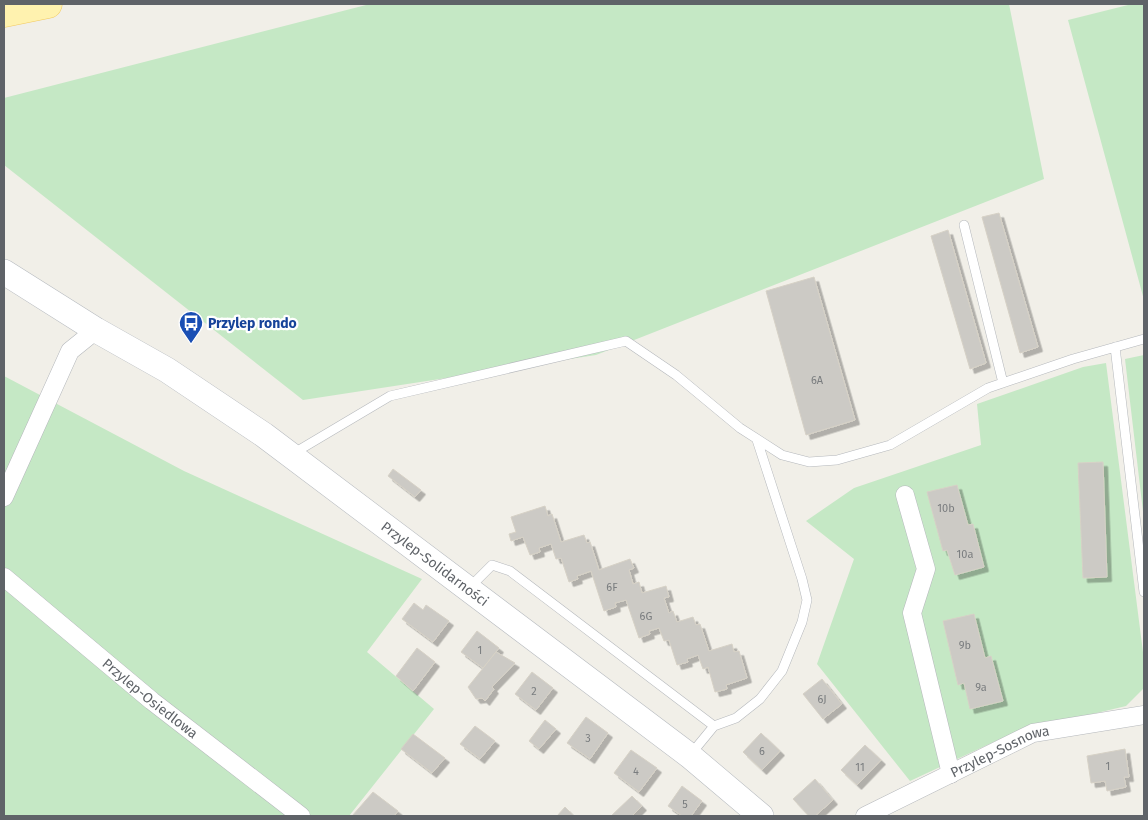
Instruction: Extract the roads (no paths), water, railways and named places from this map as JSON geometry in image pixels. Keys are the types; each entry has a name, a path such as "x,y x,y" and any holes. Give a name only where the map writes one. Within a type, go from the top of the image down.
{"main road":[{"path":"4,13 48,4"},
{"name":"Przylep-Solidarności","path":"4,272 216,402 292,455 690,756 761,816"},
{"name":"Przylep-Solidarności","path":"4,286 96,330"}],"street":[{"path":"4,497 70,351 96,330"},
{"path":"905,494 926,569 912,613 951,774"},
{"name":"Przylep-Osiedlowa","path":"4,577 145,696 301,816"},
{"name":"Przylep-Sosnowa","path":"865,816 1033,733 1144,715"}],"lane":[{"path":"964,225 1003,383"},
{"path":"292,455 390,396 626,342 676,375 740,428 782,455 809,462 837,460 890,445 988,388 1144,339"},
{"path":"1115,347 1144,592"},
{"path":"690,756 714,726 736,718 760,699 782,672 802,622 807,600 757,440"},
{"path":"468,588 492,565 510,571 714,726"}],"place":[{"name":"Przylep rondo","path":"191,344"}]}
